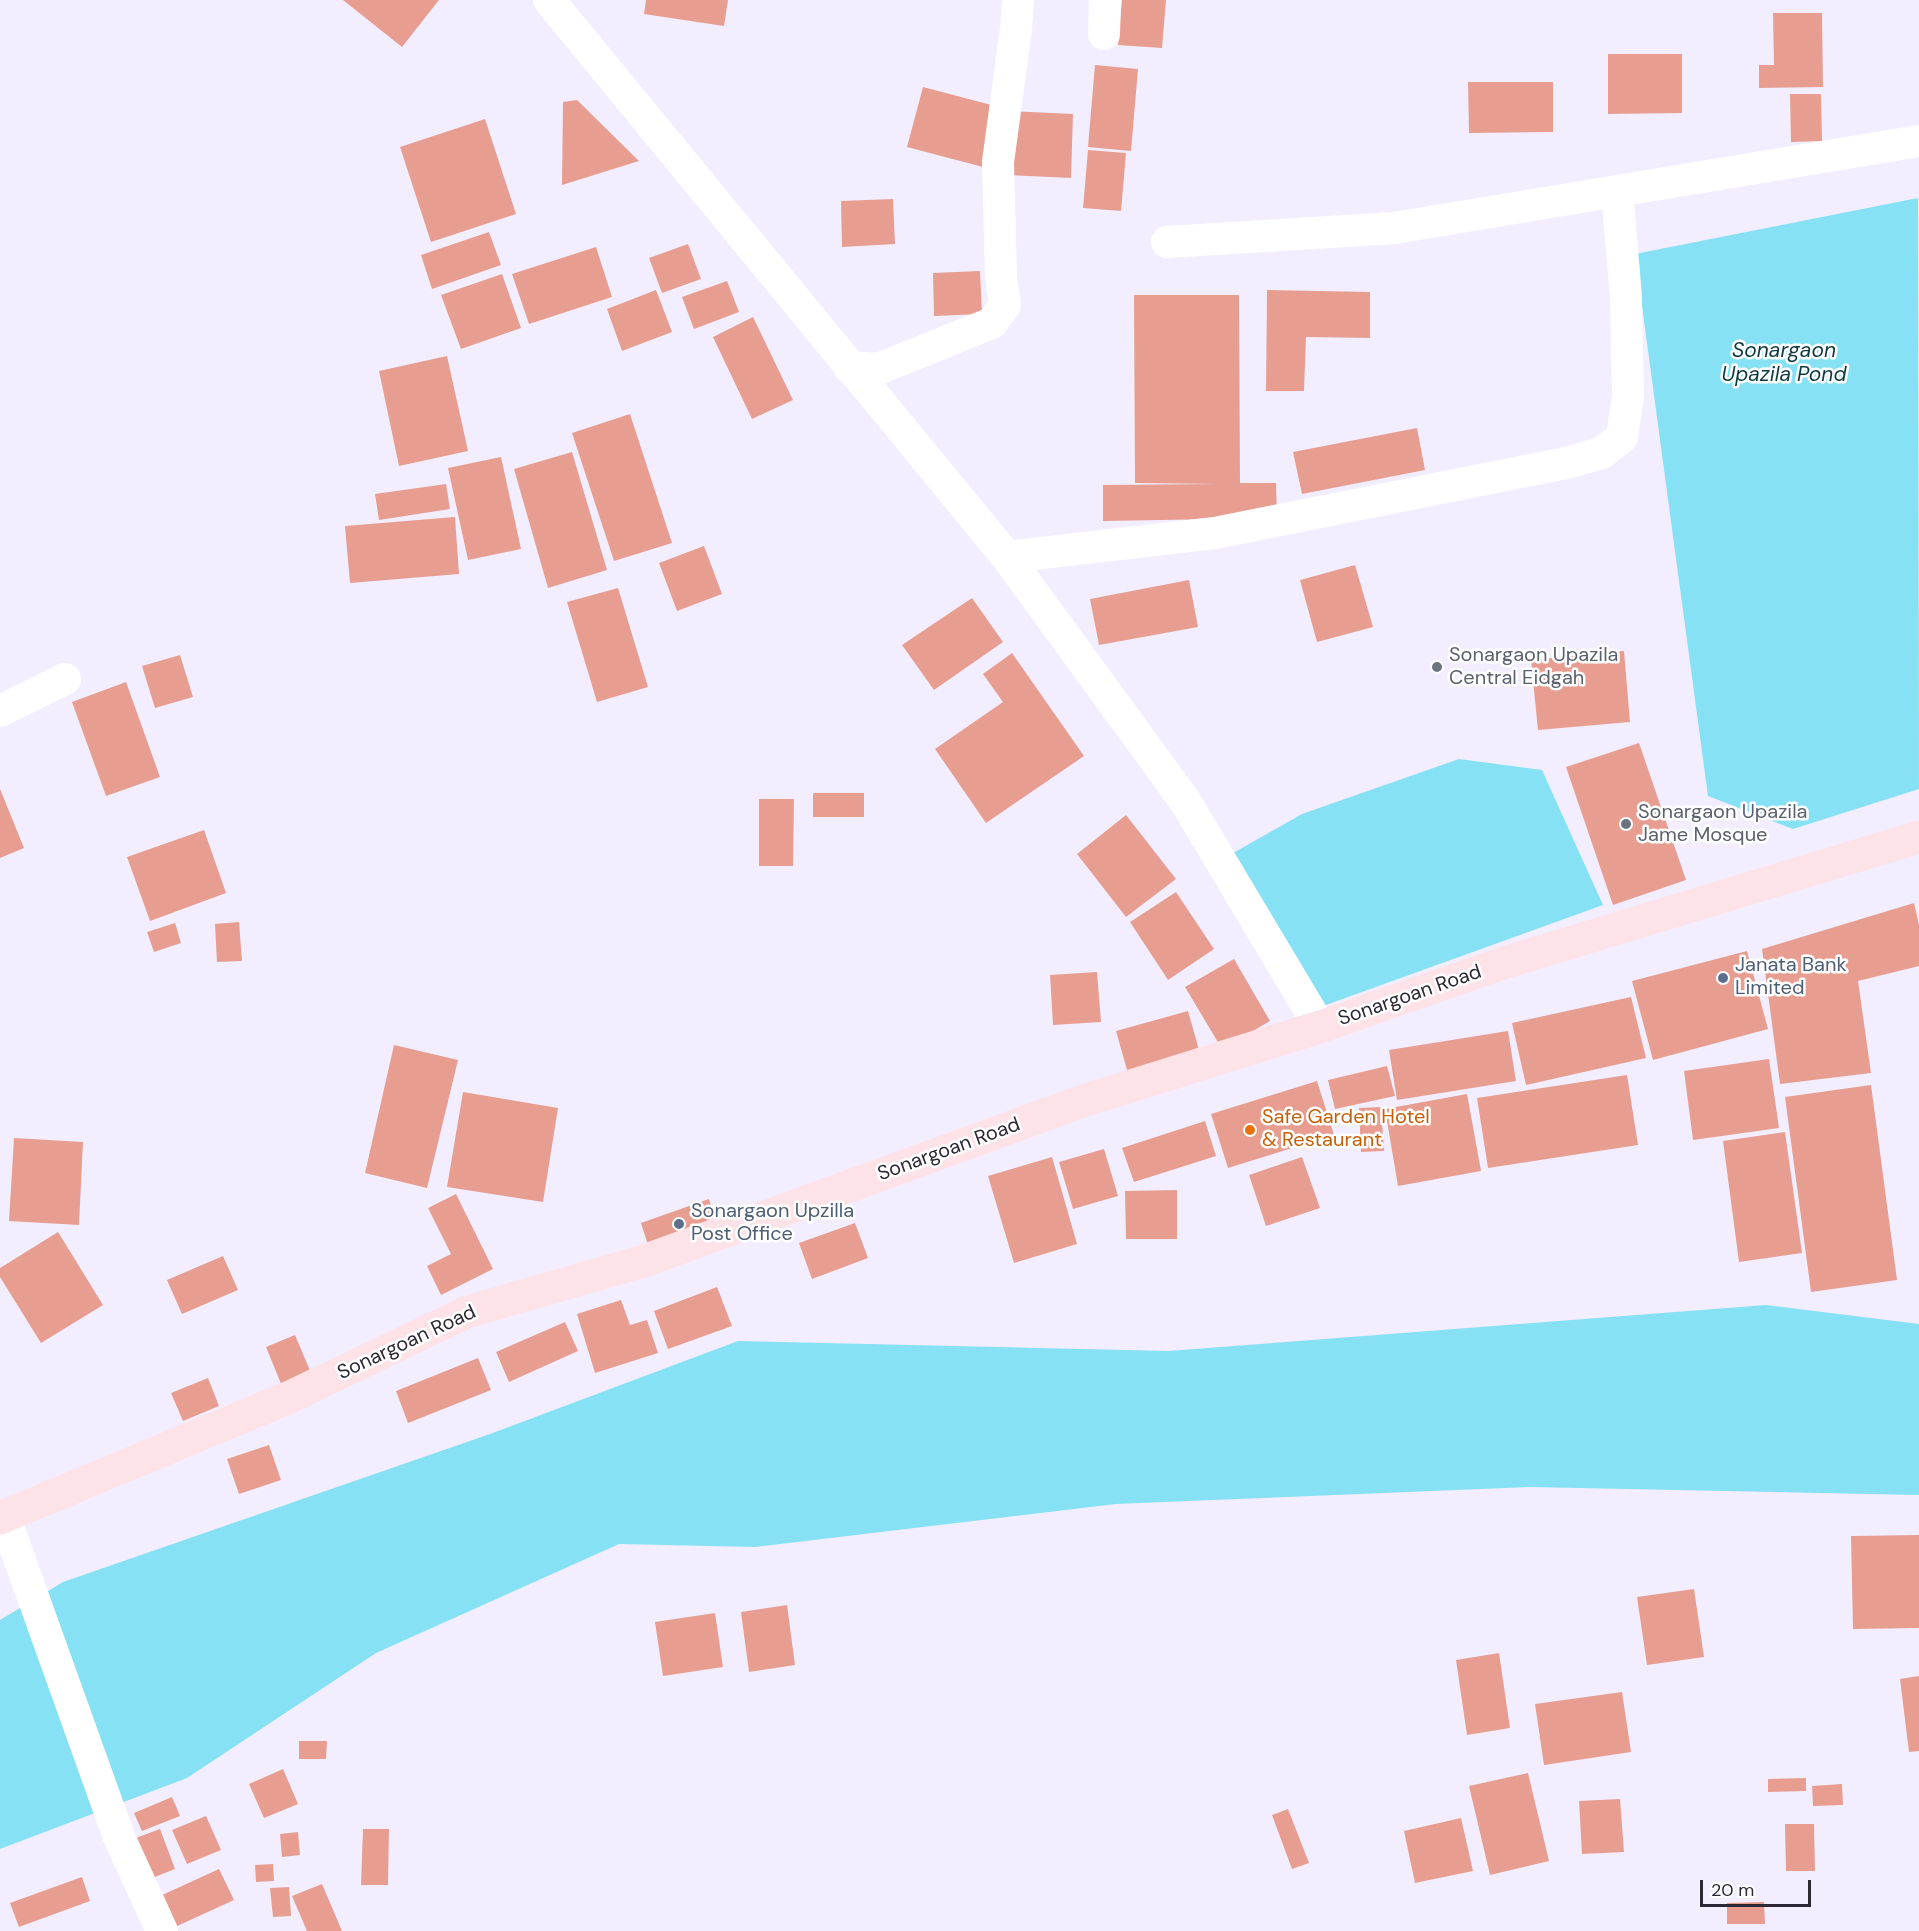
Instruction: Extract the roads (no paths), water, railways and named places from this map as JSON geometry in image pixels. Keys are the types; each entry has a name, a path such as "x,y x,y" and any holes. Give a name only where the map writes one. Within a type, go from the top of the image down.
{"main road":[{"name":"Sonargoan Road","path":"2,1517 290,1397 466,1312 644,1261 1083,1101 1320,1027 1503,963 1919,837"}],"street":[{"path":"549,0 1007,558 1185,801 1320,1027"},
{"path":"849,367 878,369 992,323 1005,305 1001,278 998,162 1018,0"},
{"path":"1104,34 1105,0"},
{"path":"1167,242 1394,228 1919,141"},
{"path":"1007,558 1215,534 1566,463 1602,453 1622,438 1628,396 1626,297 1617,191"},
{"path":"0,711 65,679"},
{"path":"2,1517 119,1837 162,1931"}],"water":[{"name":"Sonargaon Upazila Pond","path":"1918,198 1919,789 1793,829 1708,796 1635,254"},
{"path":"1459,759 1542,770 1603,905 1312,1010 1226,857 1302,814"},
{"path":"1766,1305 1919,1324 1919,1495 1530,1487 1116,1504 755,1547 619,1544 376,1653 187,1778 0,1849 0,1620 63,1582 490,1434 738,1341 1169,1351"}],"place":[{"name":"Sonargaon Upazila Central Eidgah","path":"1437,667"},
{"name":"Sonargaon Upazila Jame Mosque","path":"1626,824"},
{"name":"Janata Bank Limited","path":"1723,978"},
{"name":"Safe Garden Hotel & Restaurant","path":"1250,1130"},
{"name":"Sonargaon Upzilla Post Office","path":"679,1224"}]}
